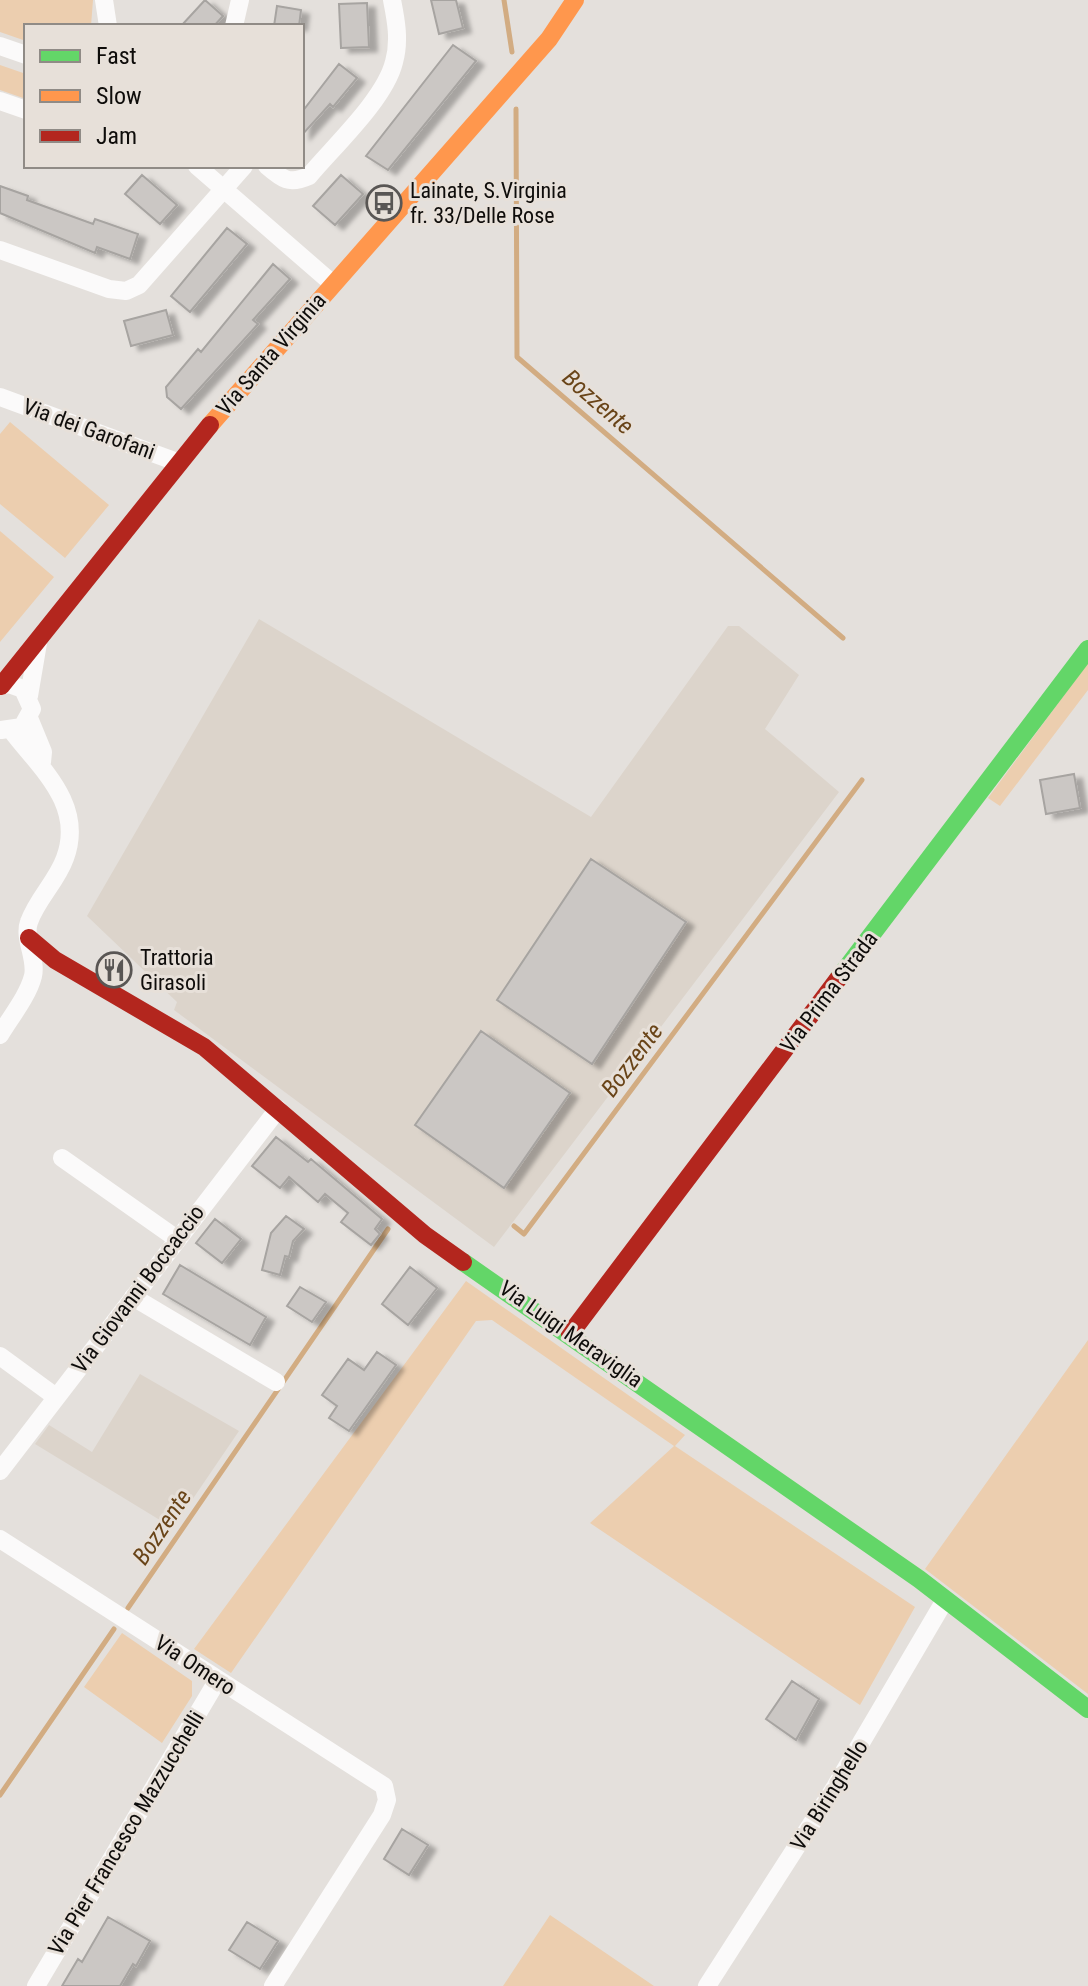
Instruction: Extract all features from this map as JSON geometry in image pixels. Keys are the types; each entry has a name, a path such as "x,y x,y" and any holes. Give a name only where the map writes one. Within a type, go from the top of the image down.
{"street":[{"path":"104,0 108,24"},
{"path":"234,24 240,0"},
{"path":"269,168 283,180 296,182 309,176 382,89 394,65 397,46 392,0"},
{"name":"Via Santa Virginia","path":"0,686 39,641 59,608 177,462 549,39 575,0"},
{"path":"0,46 24,54"},
{"path":"0,101 24,109"},
{"path":"199,168 333,284"},
{"path":"0,250 109,289 126,291 139,285 242,168"},
{"name":"Via dei Garofani","path":"0,397 177,462"},
{"name":"Via Santa Virginia","path":"29,718 29,696 39,641"},
{"name":"Via Prima Strada","path":"570,1334 1088,649"},
{"path":"0,686 16,686 29,696"},
{"path":"33,976 30,918 65,858 69,842 66,806 42,762 43,752 29,718 6,730 32,758 42,762"},
{"name":"Via Luigi Meraviglia","path":"29,938 55,960 129,1000 211,1052 425,1235 945,1600 1088,1709"},
{"path":"0,1035 33,976 55,960"},
{"name":"Via Giovanni Boccaccio","path":"0,1471 278,1109"},
{"path":"62,1158 177,1239"},
{"path":"133,1297 276,1382"},
{"path":"0,1356 56,1397"},
{"name":"Via Omero","path":"0,1539 217,1681 378,1779 386,1792 382,1815 273,1986"},
{"name":"Via Biringhello","path":"707,1986 835,1787 945,1600"},
{"name":"Via Pier Francesco Mazzucchelli","path":"36,1986 217,1681"}],"shaded area":[{"path":"0,0 93,0 91,24 24,24 24,40 0,32"},
{"path":"0,65 24,73 24,98 0,90"},
{"path":"10,422 109,505 65,558 0,504 0,434"},
{"path":"0,531 54,577 0,642"},
{"path":"259,619 591,817 728,626 739,626 799,675 765,729 839,792 494,1247 174,1010 177,1002 87,916"},
{"path":"1088,663 1088,690 1000,806 988,798"},
{"path":"466,1281 685,1435 675,1446 915,1607 860,1705 590,1523 674,1446 492,1320 476,1321 231,1673 194,1649"},
{"path":"1088,1340 1088,1694 925,1569"},
{"path":"140,1374 239,1431 173,1528 35,1444 49,1425 92,1452"},
{"path":"122,1633 192,1681 192,1696 162,1743 84,1687"},
{"path":"550,1915 654,1986 503,1986"}],"building":[{"path":"205,0 223,16 216,24 183,24"},
{"path":"431,0 456,0 463,28 439,34"},
{"path":"367,3 369,47 341,48 339,4"},
{"path":"277,6 301,10 299,24 274,24"},
{"path":"453,45 476,61 388,170 366,156"},
{"path":"339,64 357,78 333,107 330,104 304,133 304,109"},
{"path":"142,175 177,205 160,224 125,194"},
{"path":"341,175 363,194 335,225 313,206"},
{"path":"0,186 28,196 27,200 93,224 95,219 138,234 130,259 97,247 95,253 0,213"},
{"path":"227,228 247,244 190,312 171,296"},
{"path":"273,264 290,279 253,320 258,324 181,409 167,397 166,387 198,349 201,352"},
{"path":"166,310 173,335 131,346 124,321"},
{"path":"1074,774 1080,808 1046,814 1040,780"},
{"path":"591,859 686,922 592,1064 497,1000"},
{"path":"481,1031 570,1093 504,1188 415,1125"},
{"path":"276,1137 308,1162 311,1159 382,1219 375,1229 380,1234 371,1245 341,1222 348,1213 325,1194 318,1202 289,1177 280,1188 252,1166"},
{"path":"286,1216 304,1229 293,1241 289,1257 285,1256 280,1275 262,1270 271,1233"},
{"path":"215,1219 241,1239 222,1263 196,1243"},
{"path":"180,1265 266,1317 250,1345 163,1294"},
{"path":"410,1267 437,1288 408,1325 382,1304"},
{"path":"300,1287 326,1302 312,1322 287,1306"},
{"path":"377,1352 396,1365 349,1431 329,1418 337,1406 322,1395 348,1359 364,1370"},
{"path":"792,1681 819,1699 796,1740 766,1719"},
{"path":"402,1829 428,1845 409,1875 384,1859"},
{"path":"108,1917 150,1941 136,1966 133,1964 120,1986 62,1986 78,1959 82,1962"},
{"path":"247,1922 278,1941 260,1969 229,1950"}],"waterway":[{"name":"Bozzente","path":"504,0 512,52"},
{"name":"Bozzente","path":"516,109 517,357 843,638"},
{"name":"Bozzente","path":"514,1226 524,1234 862,780"},
{"name":"Bozzente","path":"128,1608 388,1229"},
{"name":"Bozzente","path":"0,1795 114,1629"}],"traffic: fast":[{"path":"838,979 1088,649"},
{"path":"463,1262 919,1579 1088,1709"}],"traffic: slow":[{"path":"210,425 549,39 575,0"}],"traffic: jam":[{"path":"1,686 210,425"},
{"path":"29,938 55,960 204,1047 425,1235 463,1262"},
{"path":"570,1334 838,979"}],"place":[{"name":"Lainate, S.Virginia fr. 33/Delle Rose","path":"384,203"},
{"name":"Trattoria Girasoli","path":"114,970"}]}
